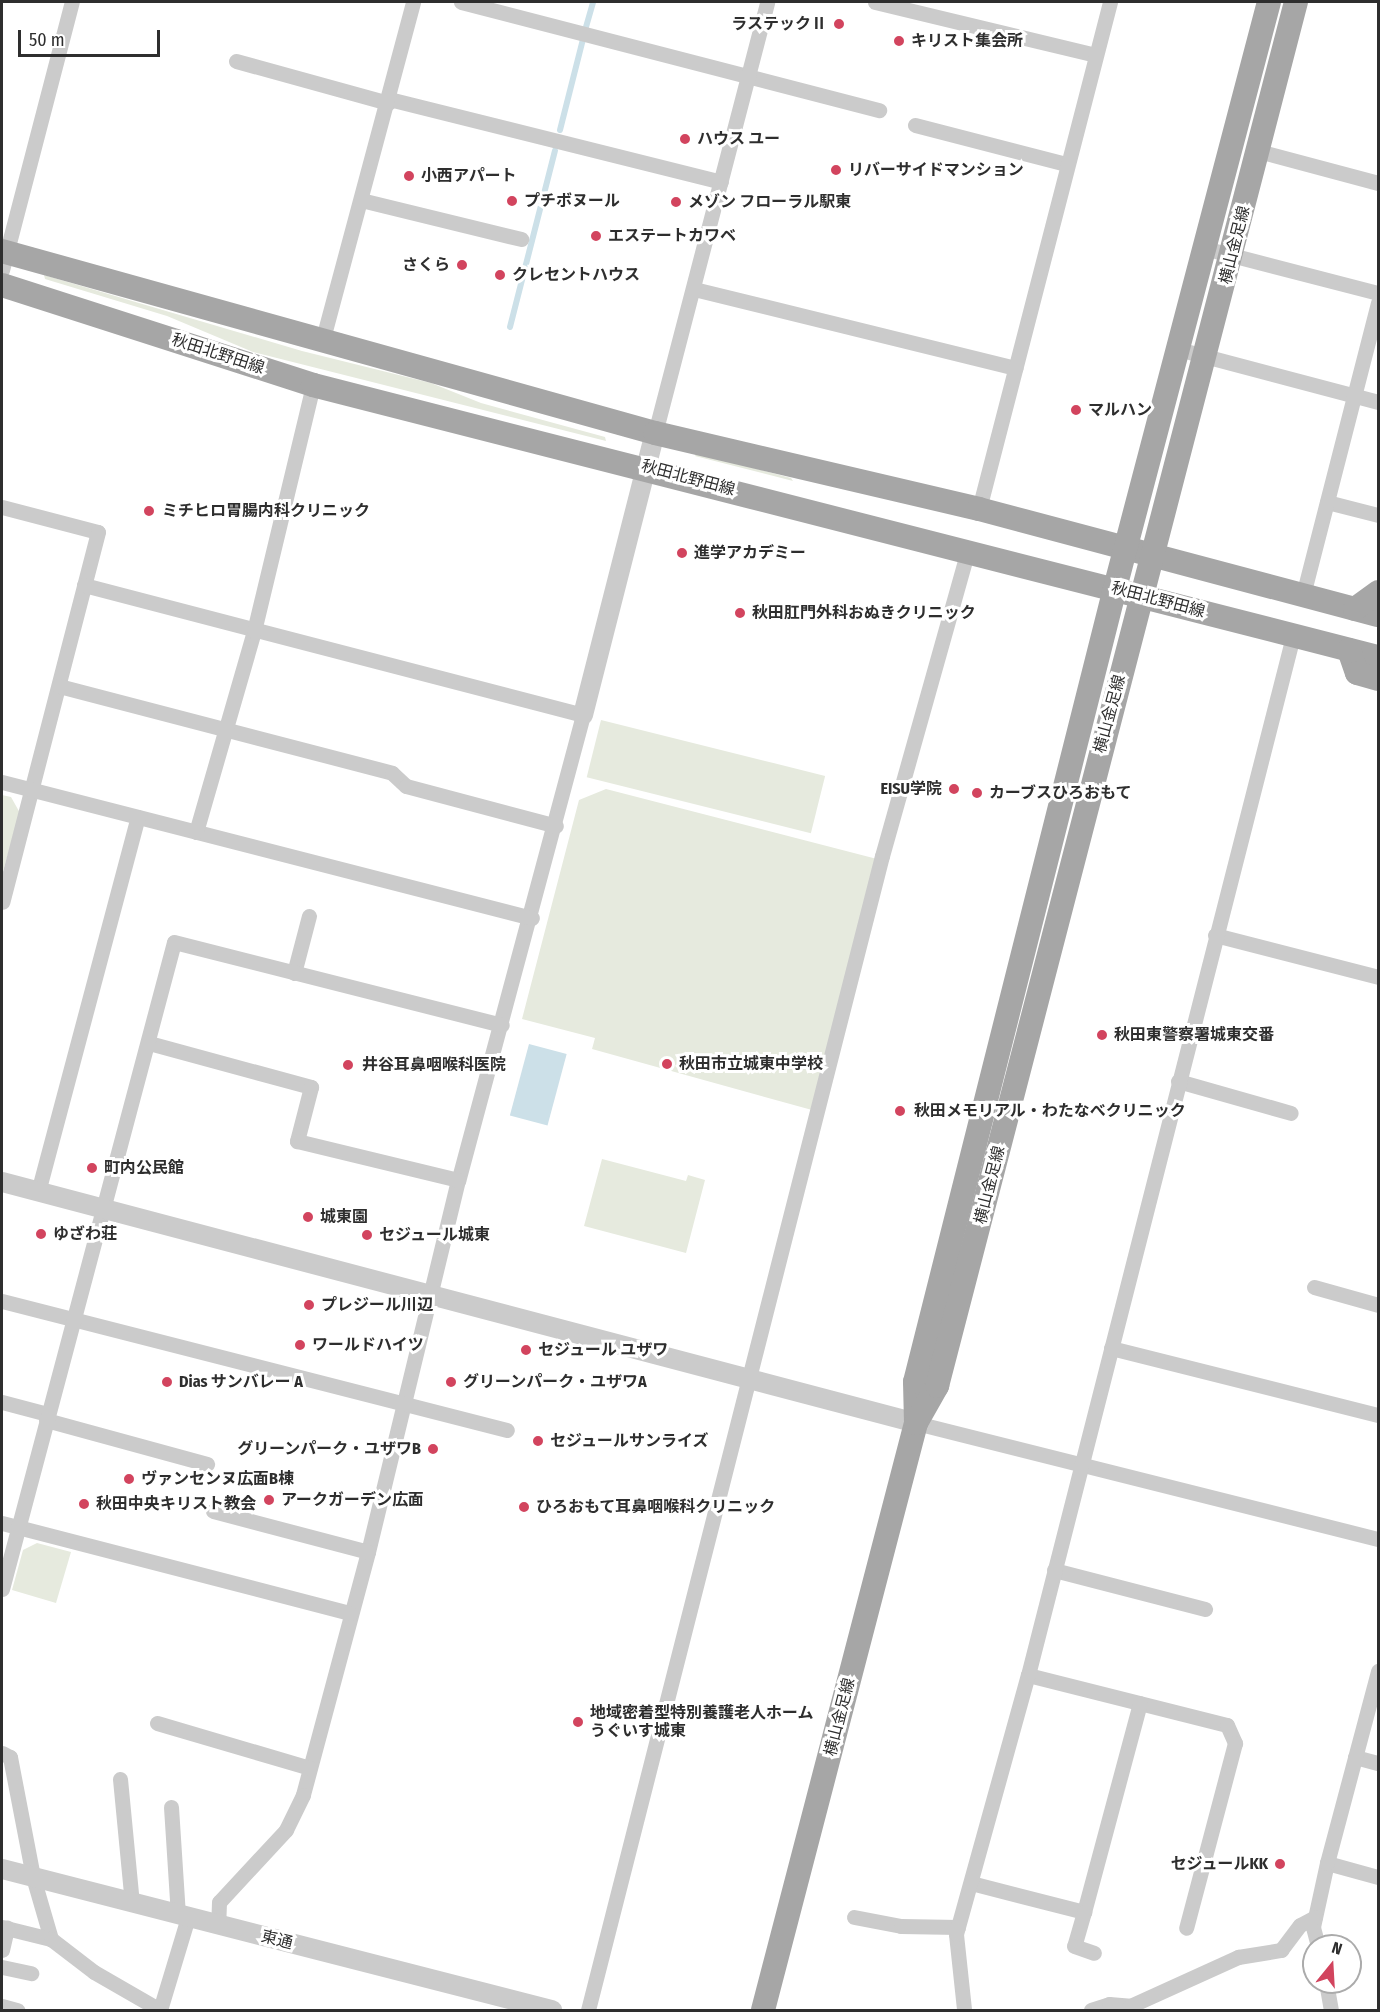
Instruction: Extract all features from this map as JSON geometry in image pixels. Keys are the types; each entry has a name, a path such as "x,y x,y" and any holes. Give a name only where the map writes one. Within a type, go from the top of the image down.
{"main road":[{"name":"横山金足線","path":"916,1423 915,1382 1115,588 1269,2"},
{"name":"横山金足線","path":"763,2010 916,1423 937,1386 1152,553 1233,256 1296,2"},
{"path":"3,258 655,433 979,508 1378,615"},
{"name":"秋田北野田線","path":"2,285 313,384 645,466 1378,657"},
{"path":"1355,609 1378,592"},
{"path":"1349,650 1357,673 1378,679"},
{"path":"1008,1011 1033,1017"}],"street":[{"path":"3,258 72,2"},
{"path":"322,342 413,2"},
{"path":"461,2 879,110"},
{"path":"218,1925 219,1902 286,1830 298,1807 310,1768 368,1551 458,1179 532,918 645,466 694,289 767,2"},
{"path":"875,2 1095,55"},
{"path":"979,508 1066,164 1110,2"},
{"path":"236,61 388,101 721,182"},
{"path":"915,125 1066,164"},
{"path":"1258,151 1378,183"},
{"path":"361,200 521,239"},
{"path":"1204,248 1378,292"},
{"path":"694,289 1015,368"},
{"path":"1303,595 1378,302"},
{"path":"1178,349 1378,402"},
{"path":"196,832 223,730 254,630 313,384"},
{"path":"1327,502 1378,515"},
{"path":"2,507 98,532 2,902"},
{"path":"588,2010 882,856 968,551"},
{"path":"84,585 583,715"},
{"path":"964,2009 958,1928 1028,1675 1079,1466 1293,636"},
{"path":"59,686 392,773 406,786 556,826"},
{"path":"2,782 532,918"},
{"path":"38,1192 138,817"},
{"path":"294,973 309,916"},
{"path":"1215,935 1378,976"},
{"path":"2,1589 70,1320 149,1043 174,942 502,1025"},
{"path":"149,1043 311,1087 297,1141 458,1179"},
{"path":"1178,1081 1291,1113"},
{"path":"2,1182 1079,1466 1378,1539"},
{"path":"1314,1287 1378,1305"},
{"path":"2,1301 507,1430"},
{"path":"1111,1348 1378,1415"},
{"path":"2,1402 207,1464"},
{"path":"213,1511 368,1551"},
{"path":"2,1523 351,1613"},
{"path":"1054,1570 1206,1609"},
{"path":"1315,1934 1313,1927 1327,1863 1378,1671"},
{"path":"1028,1675 1227,1725 1235,1743 1186,1928"},
{"path":"1094,1953 1074,1946 1140,1703"},
{"path":"157,1723 310,1768"},
{"path":"2,1753 10,1757 33,1877 51,1939"},
{"path":"1355,1757 1378,1763"},
{"path":"120,1779 132,1903"},
{"path":"2,1950 4,1928 51,1939 94,1972 160,2010 183,1916 171,1807"},
{"path":"1327,1863 1378,1877"},
{"name":"東通","path":"2,1869 552,2010"},
{"path":"971,1883 1084,1912"},
{"path":"854,1917 901,1926 958,1928"},
{"path":"1091,2010 1109,2004 1130,2006 1238,1957 1281,1950 1300,1925 1315,1917"},
{"path":"2,1967 31,1973"},
{"path":"1328,1994 1331,2010"},
{"path":"2,2006 17,2010"}],"shaded area":[{"path":"44,275 302,351 431,383 481,403 605,437 606,441 253,352 167,316 45,279"},
{"path":"697,453 791,478 793,481 695,456"},
{"path":"601,720 825,776 811,833 587,777"},
{"path":"606,789 877,859 812,1110 592,1049 595,1038 522,1019 579,800"},
{"path":"2,795 11,797 20,813 3,871"},
{"path":"529,1044 567,1054 548,1126 510,1115"},
{"path":"602,1159 686,1181 688,1175 705,1180 686,1253 584,1226"},
{"path":"37,1543 71,1552 56,1603 12,1590 23,1550"}],"waterway":[{"path":"586,27 593,2"},
{"path":"560,130 583,39"},
{"path":"510,327 555,151"}],"place":[{"name":"ラステックⅡ","path":"839,24"},
{"name":"キリスト集会所","path":"899,41"},
{"name":"ハウス ユー","path":"685,139"},
{"name":"リバーサイドマンション","path":"836,170"},
{"name":"小西アパート","path":"409,176"},
{"name":"プチボヌール","path":"512,201"},
{"name":"メゾン フローラル駅東","path":"676,202"},
{"name":"エステートカワベ","path":"596,236"},
{"name":"さくら","path":"462,265"},
{"name":"クレセントハウス","path":"500,275"},
{"name":"マルハン","path":"1076,410"},
{"name":"ミチヒロ胃腸内科クリニック","path":"149,511"},
{"name":"進学アカデミー","path":"682,553"},
{"name":"秋田肛門外科おぬきクリニック","path":"740,613"},
{"name":"EISU学院","path":"954,789"},
{"name":"カーブスひろおもて","path":"977,793"},
{"name":"秋田東警察署城東交番","path":"1102,1035"},
{"name":"秋田市立城東中学校","path":"667,1064"},
{"name":"井谷耳鼻咽喉科医院","path":"348,1065"},
{"name":"秋田メモリアル・わたなべクリニック","path":"900,1111"},
{"name":"町内公民館","path":"92,1168"},
{"name":"城東園","path":"308,1217"},
{"name":"ゆざわ荘","path":"41,1234"},
{"name":"セジュール城東","path":"367,1235"},
{"name":"プレジール川辺","path":"309,1305"},
{"name":"ワールドハイツ","path":"300,1345"},
{"name":"セジュール ユザワ","path":"526,1350"},
{"name":"Dias サンバレー A","path":"167,1382"},
{"name":"グリーンパーク・ユザワA","path":"451,1382"},
{"name":"セジュールサンライズ","path":"538,1441"},
{"name":"グリーンパーク・ユザワB","path":"433,1449"},
{"name":"ヴァンセンヌ広面B棟","path":"129,1479"},
{"name":"アークガーデン広面","path":"269,1500"},
{"name":"秋田中央キリスト教会","path":"84,1504"},
{"name":"ひろおもて耳鼻咽喉科クリニック","path":"524,1507"},
{"name":"地域密着型特別養護老人ホーム うぐいす城東","path":"578,1722"},
{"name":"セジュールKK","path":"1280,1864"}]}
